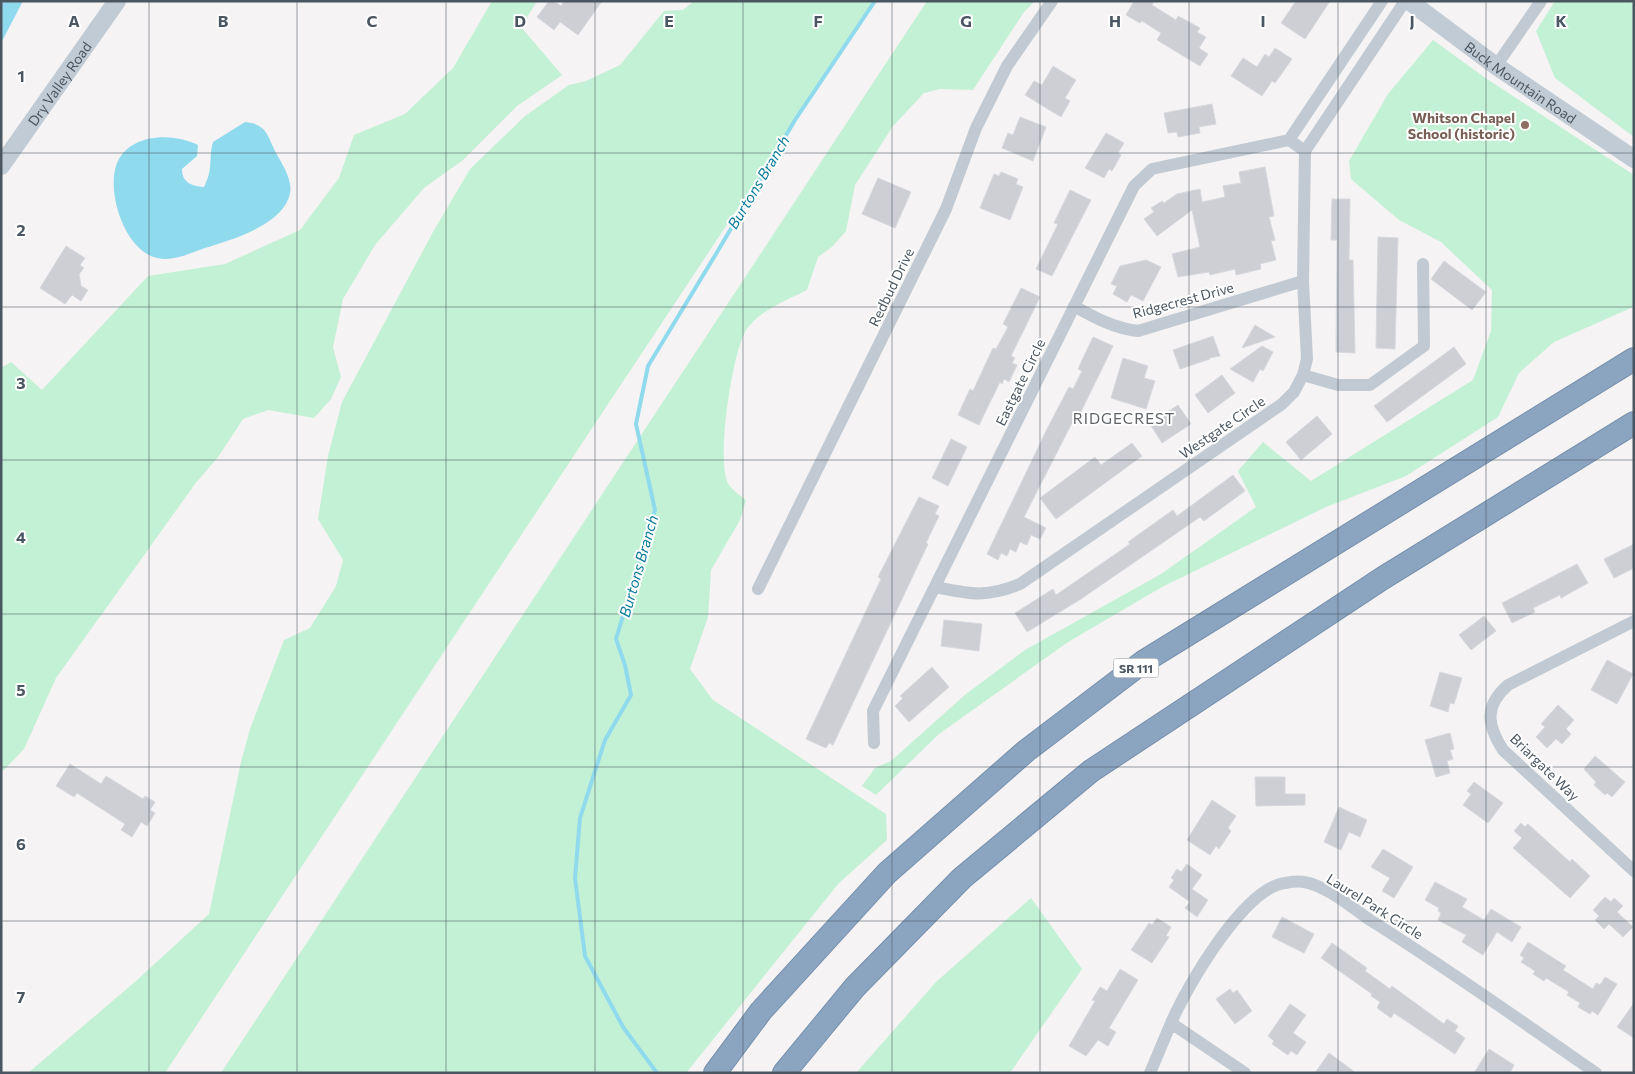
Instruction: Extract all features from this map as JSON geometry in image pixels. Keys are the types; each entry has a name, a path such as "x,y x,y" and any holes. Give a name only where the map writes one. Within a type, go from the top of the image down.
{"highway":[{"name":"SR 111","path":"716,1073 761,1011 887,873 1026,751 1143,662 1634,359"},
{"path":"784,1073 855,988 962,878 1091,771 1384,578 1634,423"}],"street":[{"name":"Dry Valley Road","path":"1,166 117,1"},
{"name":"Redbud Drive","path":"758,589 946,209 976,128 1008,66 1052,1"},
{"path":"1382,1 1289,140 1305,151 1404,1"},
{"name":"Buck Mountain Road","path":"1409,1 1496,66 1634,159"},
{"path":"1496,66 1541,1"},
{"name":"Eastgate Circle","path":"874,743 873,711 1134,186 1152,169 1289,140"},
{"name":"Westgate Circle","path":"935,587 976,595 1001,592 1020,584 1282,404 1294,392 1303,375 1307,359 1303,281 1305,151"},
{"path":"1303,375 1338,385 1370,385 1424,346 1423,264"},
{"name":"Ridgecrest Drive","path":"1074,306 1103,322 1123,330 1138,331 1303,281"},
{"name":"Briargate Way","path":"1634,621 1508,685 1498,694 1490,716 1493,734 1503,750 1634,871"},
{"name":"Laurel Park Circle","path":"1150,1073 1180,1001 1204,962 1250,901 1269,887 1285,883 1305,882 1325,891 1409,944 1596,1073"},
{"path":"1171,1023 1244,1073"}],"green space":[{"path":"492,1 537,1 521,27 562,75 517,106 463,160 424,188 375,245 343,299 333,347 341,377 331,399 314,418 268,410 243,419 218,457 195,484 56,678 24,749 1,773 1,368 11,362 42,390 148,276 225,264 300,230 339,178 354,135 405,114 453,68"},
{"path":"694,1 875,1 165,1073 28,1073 136,981 209,914 241,762 250,729 284,640 310,628 336,586 343,560 318,519 328,456 342,402 433,232 470,169 525,116 569,85 586,81 620,65 664,11 683,10"},
{"path":"927,1 1035,1 1024,12 973,90 940,89 924,93 893,126 855,185 846,231 833,246 818,257 807,290 781,302 764,313 745,332 740,344 731,385 724,433 724,455 725,473 729,485 746,500 740,520 711,570 708,617 690,669 713,700 886,814 887,840 839,883 686,1073 221,1073"},
{"path":"1555,1 1629,1 1634,5 1634,137 1555,78 1536,31"},
{"path":"1433,40 1484,77 1634,175 1634,304 1631,308 1554,342 1519,373 1498,417 1406,476 1326,507 1162,587 1068,642 939,734 876,795 862,786 875,768 891,761 966,694 1025,650 1161,574 1256,507 1238,471 1263,442 1311,481 1473,380 1491,331 1492,290 1441,242 1399,220 1351,179 1349,161 1388,94"},
{"path":"1031,898 1082,969 1010,1073 856,1073 936,982"}],"water":[{"path":"1,1 23,1 1,43"},
{"path":"245,122 257,125 268,135 290,182 290,193 286,204 278,214 255,230 242,236 175,258 157,258 146,253 136,245 121,220 114,191 116,166 122,155 140,141 151,138 176,138 198,145 197,156 182,169 182,174 188,183 204,187 210,169 213,142"}],"building":[{"path":"549,1 554,1 561,6 564,1 602,1 578,35 560,22 554,30 537,17"},
{"path":"1134,1 1154,1 1152,5 1176,20 1178,16 1200,28 1197,32 1206,37 1199,48 1208,54 1200,66 1157,40 1161,33 1142,21 1140,23 1126,15"},
{"path":"1296,1 1330,1 1305,39 1281,23"},
{"path":"1275,48 1292,59 1275,83 1272,81 1262,96 1231,76 1243,58 1257,67 1265,54 1269,57"},
{"path":"1053,66 1076,80 1065,98 1070,101 1061,117 1025,95 1034,81 1042,85"},
{"path":"1212,104 1216,124 1199,127 1200,133 1178,137 1177,132 1168,133 1164,113"},
{"path":"1020,117 1046,127 1033,161 1002,148 1008,133 1013,135"},
{"path":"1106,133 1124,143 1118,153 1121,155 1112,171 1109,169 1104,178 1085,168"},
{"path":"1265,167 1274,216 1269,217 1275,240 1271,241 1276,260 1260,264 1261,269 1236,275 1235,269 1210,275 1209,272 1178,277 1172,254 1200,247 1192,210 1157,236 1144,219 1154,212 1151,208 1162,201 1164,203 1177,194 1200,189 1202,202 1225,197 1223,186 1241,183 1239,172"},
{"path":"1001,172 1018,179 1016,184 1023,187 1010,220 980,208 994,174 999,176"},
{"path":"878,178 911,192 895,228 862,214"},
{"path":"1070,190 1091,200 1052,276 1036,269 1058,224 1054,223"},
{"path":"1332,199 1350,199 1349,260 1353,260 1355,353 1336,352 1337,240 1331,240"},
{"path":"1378,237 1398,238 1395,349 1376,348"},
{"path":"66,246 85,258 80,265 84,268 79,274 81,286 88,290 81,301 72,295 65,304 40,288"},
{"path":"1146,260 1161,267 1143,301 1131,295 1127,302 1113,294 1117,286 1111,284 1120,266"},
{"path":"1444,261 1486,292 1472,310 1431,279"},
{"path":"1021,288 1040,297 1011,356 1015,358 1012,363 1017,365 1009,382 1004,379 1002,384 1000,382 979,425 958,415 970,389 973,391 993,348 996,349 1008,327 1003,324"},
{"path":"1255,325 1275,337 1242,348"},
{"path":"1213,336 1220,356 1180,369 1173,350"},
{"path":"1093,337 1113,346 1075,424 1072,423 1024,517 1046,528 1040,539 1031,535 1027,545 1020,542 1016,552 1010,549 1007,556 1001,553 998,560 987,554 1047,429 1069,387 1073,389 1082,371 1078,369"},
{"path":"1262,346 1273,352 1263,371 1260,369 1253,382 1230,369"},
{"path":"1454,347 1466,364 1387,422 1374,406"},
{"path":"1123,358 1148,366 1144,378 1155,381 1146,409 1111,398"},
{"path":"1222,375 1235,393 1208,413 1195,395"},
{"path":"1178,405 1191,424 1162,443 1150,424"},
{"path":"1317,416 1332,434 1301,460 1286,442"},
{"path":"951,439 967,447 948,486 932,478"},
{"path":"1132,443 1142,456 1056,519 1040,498 1095,457 1101,465"},
{"path":"1233,475 1245,491 1204,521 1200,517 1081,599 1027,632 1015,613 1053,589 1056,595 1130,544 1128,542 1173,510 1177,516"},
{"path":"919,497 939,506 935,514 939,516 926,543 928,544 833,745 829,743 826,748 806,739 881,579 878,577"},
{"path":"1634,544 1634,568 1614,578 1604,559"},
{"path":"1577,564 1588,583 1561,598 1560,595 1533,608 1535,612 1512,623 1502,603"},
{"path":"1484,616 1496,631 1471,650 1459,635"},
{"path":"944,620 982,624 979,651 941,646"},
{"path":"1607,660 1633,674 1617,704 1591,690"},
{"path":"932,667 949,687 909,722 895,706 903,698 900,696"},
{"path":"1440,672 1462,678 1454,704 1450,703 1448,712 1430,706"},
{"path":"1558,705 1574,720 1566,729 1571,734 1562,744 1556,739 1547,748 1536,737 1545,727 1541,724"},
{"path":"1450,733 1454,749 1450,750 1453,759 1447,761 1450,773 1436,777 1425,740"},
{"path":"1595,756 1625,782 1612,797 1607,793 1605,795 1594,785 1596,782 1584,769"},
{"path":"70,764 101,784 106,776 143,799 145,796 155,802 150,810 155,813 147,826 141,822 132,837 121,830 125,824 77,793 74,797 56,786"},
{"path":"1255,777 1285,777 1285,794 1305,794 1305,805 1256,806"},
{"path":"1474,782 1503,803 1488,823 1463,805 1471,794 1467,791"},
{"path":"1212,800 1236,816 1228,828 1231,831 1219,849 1216,846 1210,855 1187,840"},
{"path":"1339,807 1367,820 1360,837 1349,832 1341,850 1324,842"},
{"path":"1521,823 1525,827 1528,824 1570,862 1572,859 1590,876 1570,898 1513,848 1522,838 1514,831"},
{"path":"1383,849 1413,867 1394,898 1382,891 1390,878 1371,867"},
{"path":"1187,864 1202,875 1192,889 1208,900 1197,917 1185,908 1190,902 1169,887 1174,880 1171,878 1177,869 1181,872"},
{"path":"1435,882 1467,899 1462,907 1484,920 1491,909 1521,927 1512,942 1497,932 1483,955 1462,942 1466,935 1438,920 1441,913 1438,911 1439,908 1425,900"},
{"path":"1605,897 1611,902 1614,898 1623,906 1617,912 1633,927 1623,937 1609,924 1604,929 1595,920 1599,916 1593,910"},
{"path":"1282,917 1314,934 1304,953 1272,937"},
{"path":"1157,918 1171,927 1166,936 1169,937 1152,963 1131,950 1149,923 1152,925"},
{"path":"1528,942 1566,966 1563,970 1593,989 1596,983 1600,985 1605,977 1617,984 1598,1015 1592,1011 1590,1014 1578,1007 1580,1003 1567,995 1569,992 1546,978 1544,981 1533,974 1535,971 1521,962 1524,958 1520,955"},
{"path":"1332,943 1367,968 1365,971 1390,989 1392,986 1444,1024 1447,1019 1458,1026 1455,1031 1465,1038 1455,1054 1394,1013 1391,1018 1377,1008 1380,1002 1371,996 1372,994 1321,958"},
{"path":"1120,969 1138,980 1109,1028 1116,1032 1108,1046 1098,1040 1086,1056 1069,1046 1095,1001 1092,1000 1100,987 1107,991"},
{"path":"1230,989 1233,993 1237,990 1252,1011 1235,1024 1216,999"},
{"path":"1634,1003 1634,1038 1617,1027"},
{"path":"1290,1004 1306,1015 1293,1033 1306,1042 1297,1055 1291,1051 1288,1055 1272,1044 1274,1041 1268,1036"},
{"path":"1489,1049 1514,1065 1510,1073 1474,1073"},
{"path":"1329,1053 1356,1073 1315,1073"}],"waterway":[{"name":"Burtons Branch","path":"657,1073 623,1027 585,956 575,878 580,818 605,740 631,695 625,665 616,639 655,510 636,424 648,366 795,120 875,1"}],"place":[{"name":"Whitson Chapel School (historic)","path":"1525,125"}],"district":[{"name":"RIDGECREST","path":"1124,418"}]}
